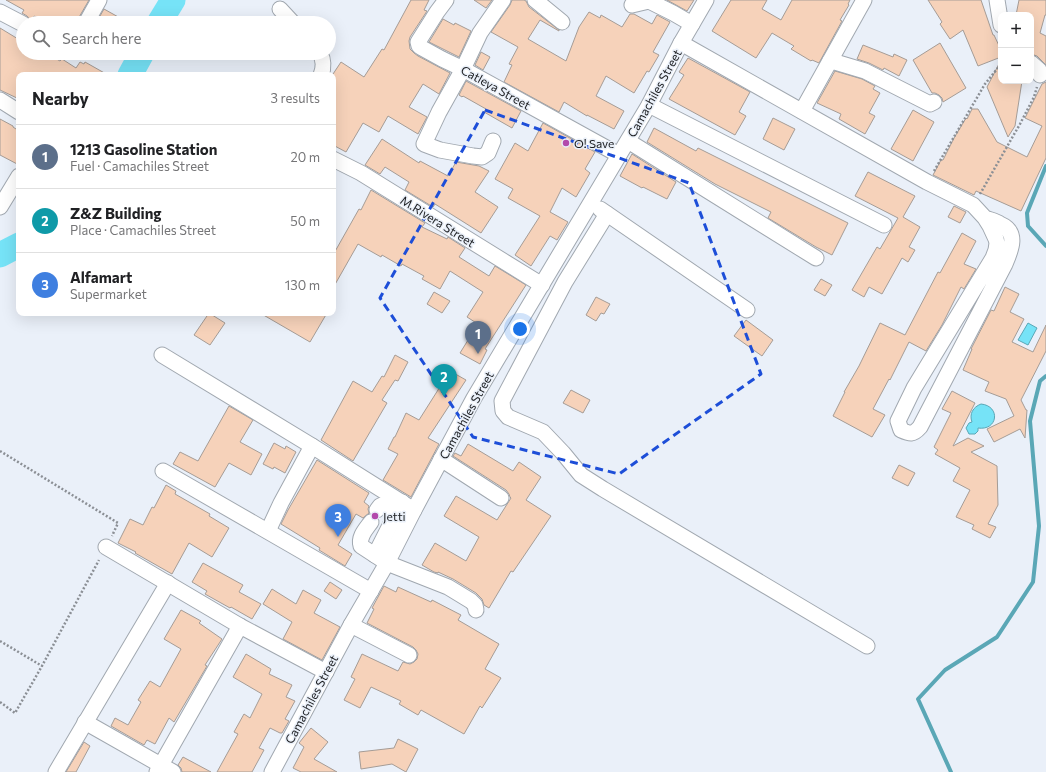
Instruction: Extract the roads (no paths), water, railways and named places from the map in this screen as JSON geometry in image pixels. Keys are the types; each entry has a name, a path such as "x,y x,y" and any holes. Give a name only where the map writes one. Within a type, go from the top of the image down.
{"street":[{"path":"7,0 0,12 16,20"},
{"path":"90,16 99,0"},
{"name":"Catleya Street","path":"446,0 418,42 419,46 442,60 463,69 619,155"},
{"path":"493,141 488,153 482,156 473,156 440,150 424,144 480,33 503,0"},
{"name":"Camachiles Street","path":"272,772 351,625 387,563 405,512 441,459 474,398 649,105 681,43 706,0"},
{"path":"802,111 864,0"},
{"path":"996,0 998,12"},
{"path":"540,1 562,22"},
{"path":"632,5 649,1 673,12 692,24"},
{"path":"280,10 286,16"},
{"path":"681,43 927,182 973,205 985,218 1002,224 1008,229 1012,239 1010,251 999,261 950,328 914,388 898,421 901,430 910,433 915,432 920,427 966,339 999,261"},
{"path":"322,72 323,60"},
{"path":"830,61 866,71 930,104 934,102"},
{"path":"1034,66 1039,70 1040,75"},
{"path":"0,100 16,110"},
{"path":"649,105 884,225"},
{"path":"628,140 816,258"},
{"name":"M.Rivera Street","path":"336,160 361,173 542,285"},
{"path":"2,201 16,180"},
{"path":"591,202 747,310"},
{"path":"607,214 564,282 502,401 503,411 508,417 543,432 581,475 867,646"},
{"path":"950,328 966,339"},
{"path":"162,355 312,446 405,512"},
{"path":"268,531 281,503 312,446"},
{"path":"441,459 501,498"},
{"path":"163,471 371,591"},
{"path":"405,512 382,505 380,506 361,537 359,542 361,546 387,563 448,587 475,604 476,610"},
{"path":"375,555 405,512"},
{"path":"106,547 240,626 326,672"},
{"path":"56,772 168,583"},
{"path":"351,625 409,655"},
{"path":"85,722 164,770 240,626"}],"water":[{"path":"1028,323 1037,328 1028,345 1018,340"},
{"path":"981,404 992,409 994,413 993,422 990,426 985,428 978,428 978,431 975,434 969,434 966,428 969,423 972,422 972,411"}],"waterway":[{"path":"163,16 173,0"},
{"path":"132,72 138,60"},
{"path":"1046,166 1027,213 1028,226 1046,246"},
{"path":"0,255 16,247"},
{"path":"951,772 918,699 945,670 997,637 1033,582 1039,526 1030,421 1040,381 1046,376"}],"place":[{"name":"O! Save","path":"566,143"},
{"name":"1213 Gasoline Station","path":"478,354"},
{"name":"Z&Z Building","path":"444,397"},
{"name":"Jetti","path":"375,516"},
{"name":"Alfamart","path":"338,537"}]}
